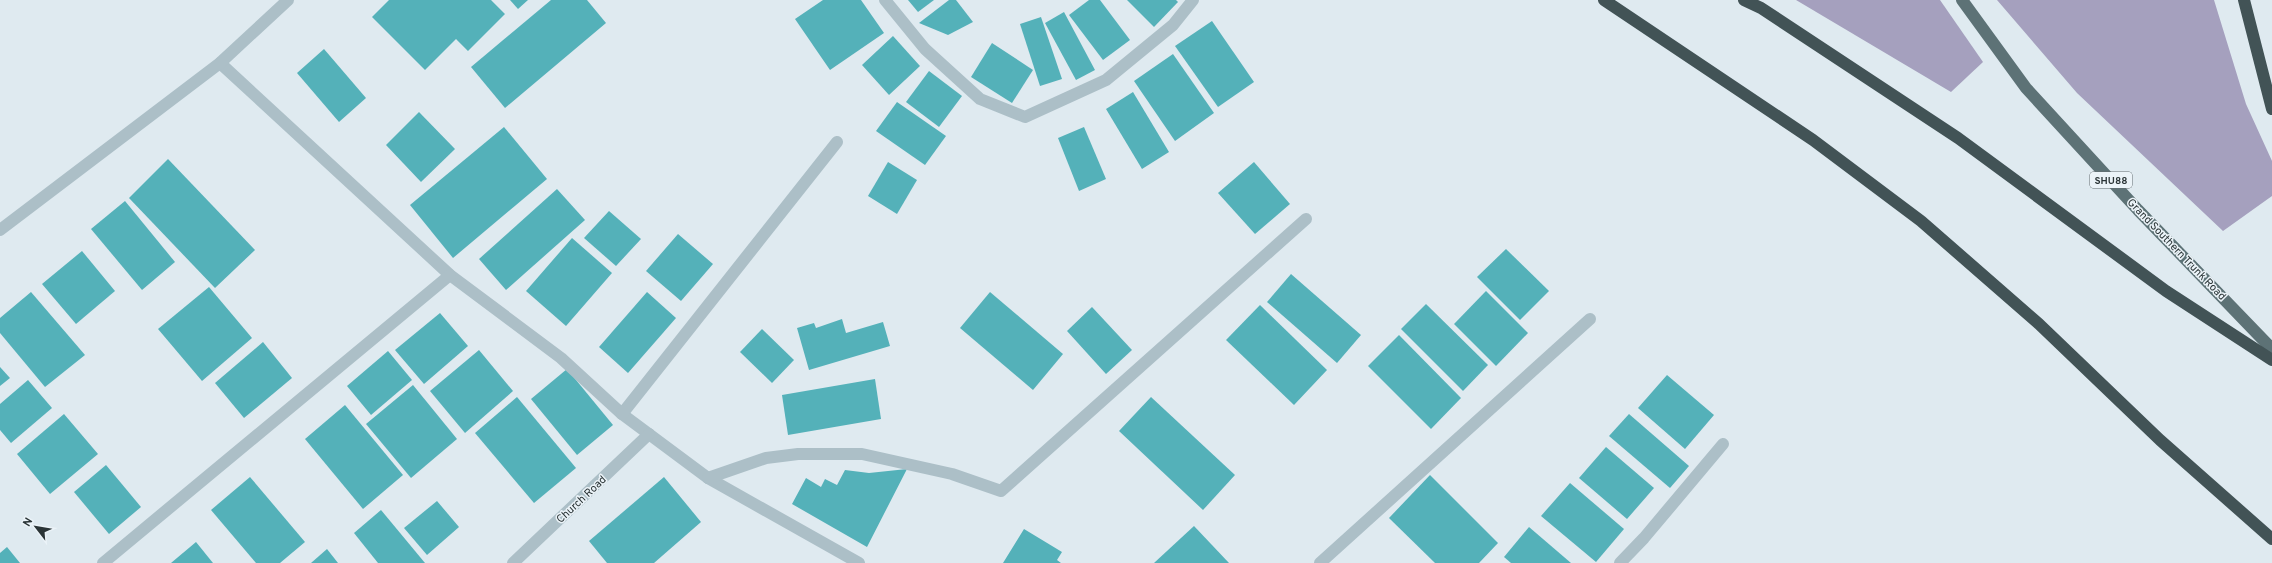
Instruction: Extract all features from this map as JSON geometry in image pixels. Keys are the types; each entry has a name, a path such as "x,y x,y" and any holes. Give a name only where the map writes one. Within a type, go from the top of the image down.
{"highway":[{"path":"1604,0 1813,140 1921,221 2039,324 2160,440 2272,539"},
{"path":"1744,0 1761,8 1958,138 2166,291 2272,360"},
{"path":"2244,0 2272,109"}],"main road":[{"name":"Grand Southern Trunk Road","path":"1962,0 2026,88 2138,210 2272,349"}],"street":[{"path":"0,230 220,63 288,0"},
{"path":"885,0 925,49 980,99 1025,117 1106,80 1173,25 1193,0"},
{"path":"220,63 450,275 561,358 622,414 708,478 859,563"},
{"path":"622,414 837,142"},
{"path":"708,478 766,458 798,454 862,454 952,474 1000,491 1306,219"},
{"path":"103,563 450,275"},
{"path":"1320,563 1590,319"},
{"name":"Church Road","path":"513,563 649,434"},
{"path":"1620,563 1644,538 1723,444"}],"shaded area":[{"path":"1796,0 1940,0 1983,62 1951,92"},
{"path":"1997,0 2214,0 2246,104 2272,161 2272,196 2223,231 2077,93"}],"building":[{"path":"389,0 491,0 505,14 468,51 456,39 425,70 372,17"},
{"path":"510,0 528,0 518,9"},
{"path":"551,0 587,0 606,23 505,108 471,67"},
{"path":"823,0 861,0 884,33 830,70 795,19"},
{"path":"908,0 934,0 918,12"},
{"path":"949,0 956,0 973,22 948,35 919,23"},
{"path":"1089,0 1100,0 1130,40 1103,60 1069,15"},
{"path":"1127,0 1176,0 1178,2 1154,27"},
{"path":"1064,12 1095,70 1076,80 1045,23"},
{"path":"1041,17 1062,79 1040,86 1020,24"},
{"path":"1212,21 1254,82 1218,107 1175,46"},
{"path":"893,36 920,66 889,95 862,65"},
{"path":"992,43 1033,70 1012,103 971,77"},
{"path":"324,49 366,98 339,122 297,73"},
{"path":"1173,54 1214,113 1175,141 1134,81"},
{"path":"929,71 962,96 939,127 906,102"},
{"path":"1133,92 1169,152 1142,169 1106,109"},
{"path":"897,102 946,136 925,165 876,131"},
{"path":"419,112 455,149 421,182 386,145"},
{"path":"504,127 547,179 453,258 410,205"},
{"path":"1084,127 1106,179 1079,191 1058,138"},
{"path":"168,159 255,250 215,288 129,198"},
{"path":"888,162 917,180 897,214 868,196"},
{"path":"1254,162 1290,204 1255,234 1218,193"},
{"path":"557,189 585,220 506,290 479,259"},
{"path":"125,201 175,262 142,290 91,229"},
{"path":"609,211 641,239 616,266 584,238"},
{"path":"678,234 713,264 681,301 646,271"},
{"path":"572,238 612,273 566,326 526,291"},
{"path":"1506,249 1549,291 1520,320 1477,277"},
{"path":"82,251 115,291 76,324 42,284"},
{"path":"1291,274 1361,335 1337,363 1267,302"},
{"path":"209,287 252,338 202,381 158,329"},
{"path":"1486,291 1528,333 1496,366 1454,324"},
{"path":"31,292 85,355 45,387 0,333 0,318"},
{"path":"647,292 676,318 628,373 599,347"},
{"path":"990,292 1063,354 1033,390 960,328"},
{"path":"1426,304 1488,365 1463,391 1401,329"},
{"path":"1260,305 1327,370 1294,405 1226,340"},
{"path":"1092,307 1132,350 1106,374 1067,331"},
{"path":"440,313 468,346 424,384 395,350"},
{"path":"842,319 846,333 883,322 890,346 809,370 797,328 814,323 816,328"},
{"path":"762,329 794,360 772,383 740,352"},
{"path":"1399,335 1461,398 1431,429 1368,366"},
{"path":"263,342 292,378 244,418 215,383"},
{"path":"479,350 513,391 465,433 430,391"},
{"path":"388,351 412,380 371,415 347,386"},
{"path":"0,367 10,378 0,386"},
{"path":"567,369 613,425 577,455 531,399"},
{"path":"1667,375 1714,415 1685,449 1638,408"},
{"path":"875,379 881,419 788,435 782,395"},
{"path":"28,380 52,408 11,443 0,430 0,404"},
{"path":"413,385 457,439 411,478 366,424"},
{"path":"517,397 576,468 534,503 475,433"},
{"path":"1151,397 1235,475 1203,510 1119,431"},
{"path":"345,405 403,475 363,509 305,439"},
{"path":"64,414 98,454 50,494 17,454"},
{"path":"1629,414 1689,466 1670,488 1609,436"},
{"path":"1606,447 1654,488 1627,519 1579,478"},
{"path":"106,465 141,507 109,534 74,492"},
{"path":"907,469 867,547 792,504 806,478 821,487 825,479 837,485 845,470 869,473"},
{"path":"1430,475 1498,543 1479,563 1435,563 1389,518"},
{"path":"250,477 305,542 280,563 256,563 211,510"},
{"path":"664,477 701,522 654,563 607,563 589,541"},
{"path":"1570,483 1624,529 1596,562 1541,516"},
{"path":"437,501 459,527 427,555 404,528"},
{"path":"381,510 425,563 378,563 354,533"},
{"path":"1194,526 1229,563 1154,563"},
{"path":"1529,527 1571,563 1511,563 1504,557"},
{"path":"1024,529 1062,552 1057,560 1061,563 1003,563"},
{"path":"196,542 213,563 171,563"},
{"path":"7,547 20,563 0,563 0,553"},
{"path":"327,549 338,563 311,563"}]}
